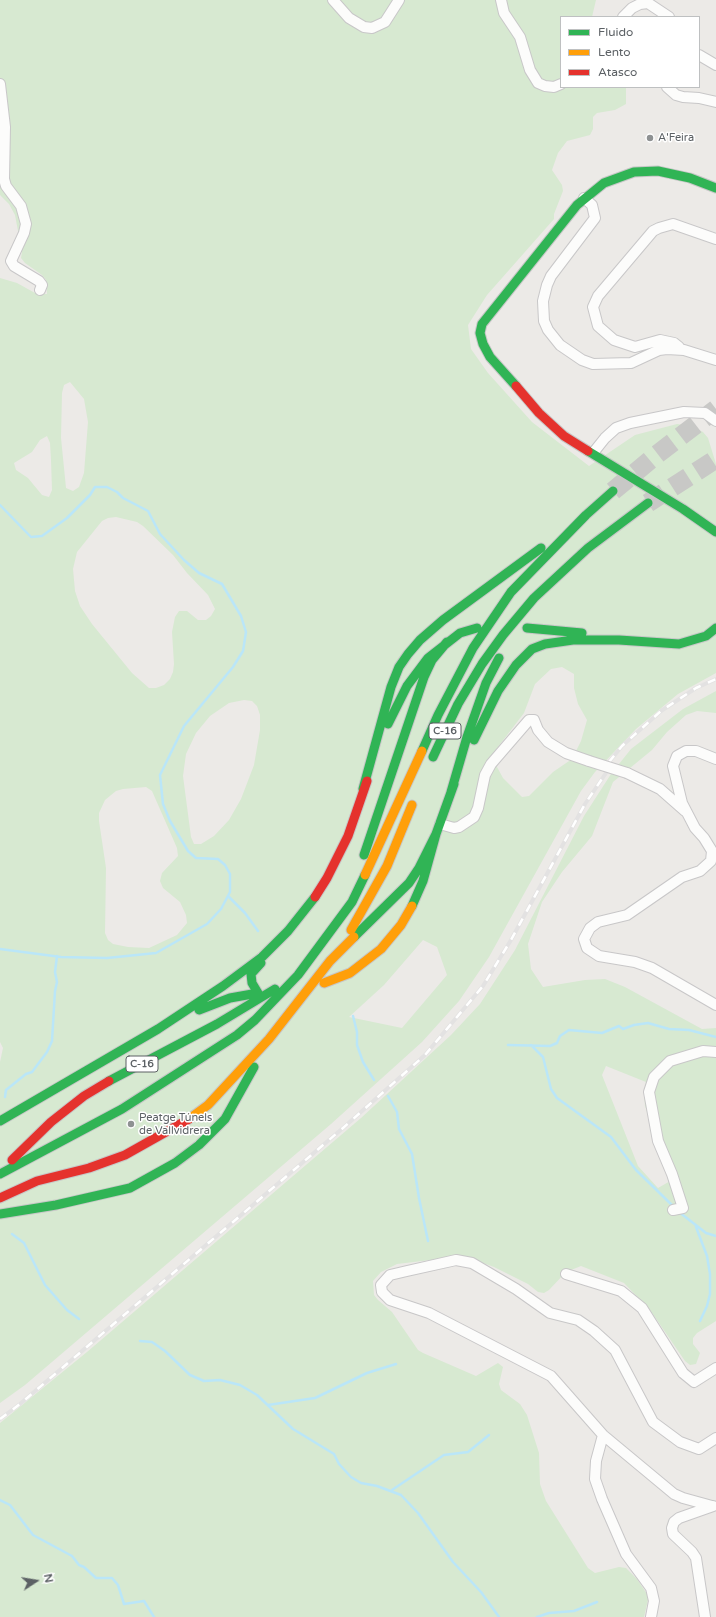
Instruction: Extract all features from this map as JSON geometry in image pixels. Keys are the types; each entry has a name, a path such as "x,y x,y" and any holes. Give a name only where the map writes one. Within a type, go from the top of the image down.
{"main road":[{"path":"716,188 672,173 643,171 609,180 584,198 488,315 482,324 480,334 483,344 490,357 539,414 564,436 716,532"},
{"name":"C-16","path":"0,1172 122,1109 200,1060 237,1035 254,1020 298,975 352,902 385,835 438,715 473,648 511,592 586,515 613,491"},
{"name":"C-16","path":"429,765 458,704 482,664 503,635 547,585 588,548 648,503"},
{"path":"158,1029 210,1005 230,998 258,993 252,983 251,974 274,945 307,908 335,864 348,836 363,789 391,687 399,667 420,640 443,620 586,515"},
{"path":"451,792 467,737 486,683 508,642 542,601 588,556 608,533"},
{"path":"363,789 398,701 424,662 436,650 460,633 477,628"},
{"path":"532,649 534,635 527,628 592,634 620,640"},
{"path":"324,983 350,973 367,961 381,949 398,930 409,913 429,865 438,829 462,765 498,691 516,666 532,649 559,641 620,640 679,644 698,639 716,628"},
{"path":"315,954 354,882 424,677 432,660 447,642"},
{"path":"0,1198 37,1181 89,1168 125,1155 179,1126 208,1105 269,1039 330,961 362,911 387,866 417,794"},
{"path":"330,961 367,923 405,889 419,868 438,829"},
{"path":"0,1121 158,1029 238,976 274,945"},
{"name":"C-16","path":"0,1172 51,1122 84,1096 217,1024 298,975"},
{"path":"0,1214 56,1205 116,1192 143,1181 185,1156 211,1134 225,1119 269,1039"}],"street":[{"path":"333,0 349,18 364,27 372,28 384,22 399,0"},
{"path":"502,0 504,13 520,37 530,70 538,83 545,86 554,87 560,84"},
{"path":"624,16 632,8 640,4 648,3 668,16"},
{"path":"700,56 716,65"},
{"path":"0,84 4,119 3,161 6,186 21,206 26,224 24,233 11,261 14,266 39,281 42,285 40,290"},
{"path":"668,88 676,95 716,102"},
{"path":"584,198 592,205 595,218 556,269 547,285 543,311 544,321 548,330 560,345 572,354 593,364 631,363 659,350 684,350 716,360"},
{"path":"684,350 674,343 660,340 635,347 614,340 598,326 593,307 598,296 653,231 673,224 716,238"},
{"path":"594,454 605,438 616,428 630,423 684,412 705,414 716,421"},
{"path":"438,829 459,827 474,817 478,808 490,764 529,720 534,720 538,730 548,742 566,753 627,773 660,789 686,812"},
{"path":"716,759 696,751 686,751 677,756 673,766 686,812 695,828 704,838 712,851 711,861 700,870 682,877 627,915 598,922 590,928 584,939 587,948 599,956 635,962 652,968 716,1005"},
{"path":"673,1210 683,1208 676,1185 658,1141 649,1092 654,1077 670,1061 703,1051 716,1052"},
{"path":"714,1505 683,1498 674,1494 603,1435 551,1376 429,1313 390,1300 382,1292 381,1285 390,1275 401,1272 456,1260 472,1263 516,1289 550,1313 578,1320 594,1331 616,1350 653,1422 680,1442 699,1449 716,1438"},
{"path":"566,1274 621,1291 642,1308 682,1373 694,1382 716,1368"},
{"path":"603,1435 596,1461 595,1479 626,1554 651,1588 654,1601 651,1617"},
{"path":"705,1617 696,1558 692,1552 673,1534 672,1528 674,1522 679,1518 714,1505"}],"green space":[{"path":"0,0 596,0 592,16 560,16 560,88 626,88 626,104 615,110 597,113 593,117 593,129 590,135 567,141 558,153 552,170 562,185 563,191 554,214 554,219 487,295 468,325 471,349 488,373 532,422 589,466 635,435 677,424 691,426 703,432 708,438 716,464 716,673 678,694 636,729 595,772 581,791 489,957 459,1001 422,1042 331,1124 25,1385 0,1403 0,1062 3,1048 0,1042 0,278 17,283 35,293 47,294 46,280 21,258 22,252 15,215 9,204 0,195","holes":["70,382 84,399 88,422 84,473 79,487 73,491 66,488 61,438 62,393 64,385","47,436 50,443 52,490 49,497 42,495 28,478 16,470 14,463 32,452 40,440","116,517 137,522 143,526 173,555 187,573 208,595 215,609 211,616 206,620 198,620 187,611 179,611 175,617 172,632 173,672 170,679 164,685 156,688 149,688 132,673 92,624 80,606 75,591 73,569 77,552 102,521 108,518","562,667 574,674 574,688 578,704 587,720 581,741 572,759 553,772 529,796 522,797 503,778 491,756 524,713 535,684 551,669","244,700 252,701 257,706 260,715 260,730 254,765 241,799 229,820 214,836 201,844 194,844 191,837 183,776 186,754 196,733 210,716 229,703","146,787 152,791 177,848 178,856 162,873 160,881 163,888 180,902 186,915 187,923 177,935 149,948 128,947 113,944 108,940 105,933 106,868 99,813 105,800 116,791","423,940 437,947 447,975 402,1028 349,1017 384,985"]},
{"path":"716,691 716,713 697,711 686,715 667,732 652,750 613,782 592,836 562,872 542,902 528,944 531,969 543,987 585,980 605,979 625,987 702,1029 716,1028 716,1321 697,1333 693,1338 693,1344 700,1353 696,1364 690,1365 685,1361 650,1310 624,1283 581,1266 566,1272 549,1290 544,1293 538,1292 528,1284 494,1267 464,1256 397,1264 381,1272 373,1281 374,1295 392,1312 418,1350 476,1376 498,1363 503,1367 499,1384 501,1390 520,1404 527,1415 539,1453 540,1484 546,1501 588,1568 595,1573 619,1567 626,1568 637,1579 647,1594 648,1600 644,1617 0,1617 0,1423 87,1352 361,1118 451,1035 480,1004 515,950 584,816 611,774 631,749 683,709","holes":["606,1066 646,1082 644,1092 645,1106 672,1180 658,1188 638,1166 602,1075"]}],"waterway":[{"path":"0,505 31,537 42,536 67,518 90,495 95,487 107,487 117,492 123,498 148,511 160,534 184,560 199,573 222,584 241,616 246,632 243,651 233,667 184,726 160,775 163,804 170,821 188,851 196,858 218,859 225,865 230,874 230,892 221,909 207,924 156,953 107,958 61,957 0,949"},
{"path":"228,896 245,913 258,931"},
{"path":"5,1097 6,1090 26,1074 32,1072 47,1052 52,1041 55,991 57,982 55,972 57,956"},
{"path":"353,1016 357,1032 357,1045 363,1062 374,1080"},
{"path":"508,1045 550,1046 557,1043 560,1036 569,1030 602,1033 619,1026 623,1029 634,1025 648,1023 669,1029 689,1030 716,1037"},
{"path":"531,1045 543,1057 551,1089 557,1098 611,1137 636,1170 674,1207"},
{"path":"388,1096 397,1112 399,1129 412,1154 428,1241"},
{"path":"679,1212 706,1233 716,1236"},
{"path":"696,1227 707,1256 710,1274 710,1294 707,1306 700,1321"},
{"path":"12,1234 24,1243 45,1285 67,1310 79,1319"},
{"path":"140,1341 152,1342 165,1351 190,1375 204,1381 220,1380 240,1385 257,1395 293,1429 334,1454 339,1464 351,1477 361,1483 377,1486 401,1495 418,1513 453,1562 481,1592 499,1617"},
{"path":"268,1405 315,1398 367,1373 396,1364"},
{"path":"392,1490 444,1455 468,1452 489,1435"},
{"path":"0,1500 10,1505 33,1535 72,1556 79,1565 84,1567 96,1578 112,1578 118,1585 124,1604 144,1601 154,1617"},
{"path":"537,1617 549,1613 574,1611 597,1602"}],"tunnel":[{"path":"613,491 655,456 716,409"},
{"path":"648,503 716,459"}],"railway":[{"path":"609,762 622,746 661,711 696,688 716,679"},
{"path":"0,1419 20,1404 343,1128 425,1055 483,986 511,940 585,804 606,773"}],"traffic: fast":[{"path":"516,386 490,357 483,344 480,333 482,324 577,205 604,183 634,172 658,171 690,178 716,188"},
{"path":"588,451 683,509 716,532"},
{"path":"422,751 438,715 473,648 511,592 586,515 613,491"},
{"path":"433,757 458,704 482,664 503,635 534,598 588,548 648,503"},
{"path":"363,789 391,687 399,667 408,654 420,640 443,620 541,548"},
{"path":"388,724 407,686 428,658 460,633 477,628"},
{"path":"527,628 582,633"},
{"path":"474,740 498,691 516,665 532,649 545,644 573,640 619,640 679,644 706,636 716,628"},
{"path":"364,855 424,677 432,660 447,642"},
{"path":"451,792 467,737 486,683 499,658"},
{"path":"412,906 423,881 436,834 454,784"},
{"path":"354,937 409,883 419,868 436,834"},
{"path":"0,1174 122,1109 237,1035 255,1020 298,975 352,902 365,875"},
{"path":"0,1121 158,1029 223,986 262,957 288,931 315,897"},
{"path":"199,1010 230,998 258,993 252,983 251,974 261,963"},
{"path":"109,1081 217,1024 275,989"},
{"path":"0,1214 56,1205 130,1188 175,1163 199,1145 225,1119 254,1067"}],"traffic: slow":[{"path":"365,875 422,751"},
{"path":"351,930 387,866 412,805"},
{"path":"324,983 350,973 381,949 401,925 412,906"},
{"path":"189,1119 208,1105 269,1039 330,961 354,937"}],"traffic: jam":[{"path":"516,386 539,413 564,436 588,451"},
{"path":"315,897 327,878 348,836 367,781"},
{"path":"12,1160 51,1122 84,1096 109,1081"},
{"path":"0,1198 37,1181 89,1168 125,1155 189,1119"}],"place":[{"name":"A'Feira","path":"650,138"},
{"name":"Peatge Túnels de Vallvidrera","path":"131,1124"}]}
